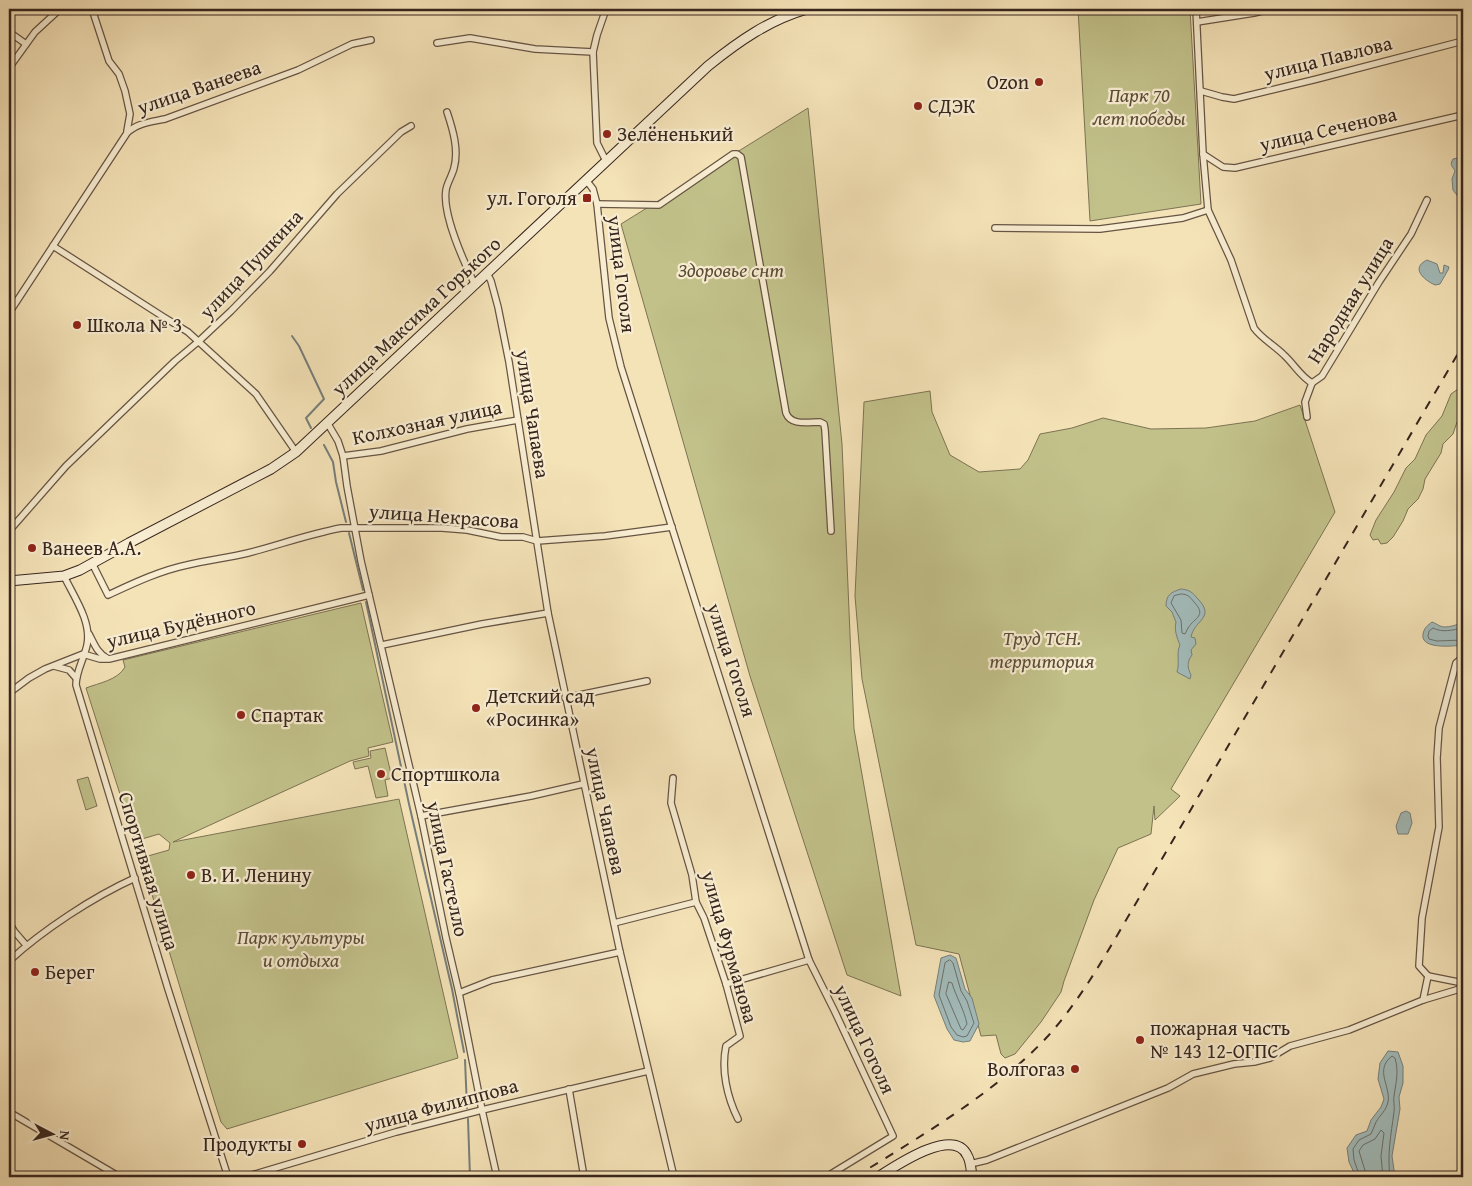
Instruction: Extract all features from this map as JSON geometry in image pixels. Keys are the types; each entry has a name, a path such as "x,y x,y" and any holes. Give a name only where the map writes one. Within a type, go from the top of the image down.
{"street":[{"path":"9,68 45,21 60,9"},
{"path":"92,9 109,61 118,74 130,114 136,122 143,123"},
{"path":"606,9 593,52 597,143 606,161"},
{"name":"улица Максима Горького","path":"9,581 64,576 80,570 271,469 296,452 708,66 742,39 779,19 807,9"},
{"path":"1196,9 1203,154 1208,210 1231,260 1254,328 1259,335 1284,355 1304,378 1312,383"},
{"path":"1197,22 1270,9"},
{"path":"9,32 26,44"},
{"path":"437,43 470,38 535,49 593,52"},
{"name":"улица Ванеева","path":"9,313 126,133 132,128 143,123 165,119 290,73 352,44 370,40"},
{"name":"улица Павлова","path":"1201,91 1222,98 1234,99 1317,80 1463,41"},
{"path":"448,112 456,150 455,166 446,189 450,224 475,285"},
{"path":"126,133 130,114"},
{"name":"улица Сеченова","path":"1203,154 1223,167 1235,168 1463,115"},
{"name":"улица Пушкина","path":"9,531 66,466 264,277 337,194 401,132 411,126"},
{"path":"597,204 659,205 733,154 737,154 741,158 786,413 793,422 820,422 824,424 831,531"},
{"name":"улица Гоголя","path":"586,180 593,189 597,204 612,332 621,367 809,960 893,1136 826,1177"},
{"name":"Народная улица","path":"1307,417 1305,402 1312,383 1325,372 1379,282 1411,234 1428,200"},
{"path":"995,228 1100,229 1183,218 1208,210"},
{"path":"53,246 180,326 199,341 256,394 296,452"},
{"name":"улица Чапаева","path":"487,273 498,307 518,420 548,613 565,698 620,952 674,1177"},
{"name":"Колхозная улица","path":"344,456 381,451 467,429 518,420"},
{"name":"улица Гастелло","path":"328,424 344,456 354,527 421,816 497,1177"},
{"name":"улица Некрасова","path":"92,563 108,595 151,576 186,565 215,561 248,553 324,531 354,527 466,530 501,537 523,537 537,541 605,536 672,527"},
{"path":"64,576 96,648 102,656 109,659"},
{"name":"улица Будённого","path":"9,692 29,678 83,654 100,659 109,659 369,595"},
{"path":"382,644 548,613"},
{"name":"Спортивная улица","path":"89,634 76,678 77,691 168,989 228,1177"},
{"path":"1463,657 1456,663 1439,728 1439,828 1425,896 1420,949 1420,966 1428,976 1463,983"},
{"path":"53,666 69,670 76,678"},
{"path":"565,698 647,681"},
{"name":"улица Фурманова","path":"673,778 671,803 692,875 696,902 704,918 726,984 740,1036 726,1046 723,1061 724,1072 738,1119"},
{"path":"421,816 531,796 584,784"},
{"path":"9,962 26,945 56,924 116,886 135,878"},
{"path":"614,923 696,902"},
{"path":"9,922 26,945"},
{"path":"459,993 492,980 620,952"},
{"path":"726,984 809,960"},
{"path":"1423,1000 1428,976"},
{"path":"970,1164 987,1160 1168,1088 1193,1074 1270,1058 1290,1046 1349,1030 1423,1000 1463,988"},
{"name":"улица Филиппова","path":"245,1177 396,1132 569,1089 648,1072"},
{"path":"569,1089 584,1177"},
{"path":"9,1112 120,1177"},
{"path":"878,1177 918,1152 954,1146 960,1148 967,1155 972,1177"}],"green space":[{"name":"Парк 70 лет победы","path":"1078,9 1190,9 1201,204 1090,221"},
{"name":"Здоровье снт","path":"808,108 842,444 854,729 901,996 847,975 750,676 621,224"},
{"path":"1463,374 1463,418 1457,422 1453,434 1443,444 1441,453 1425,479 1418,499 1408,509 1393,537 1387,543 1381,544 1378,539 1373,540 1370,535 1376,520 1394,492 1406,468 1415,459 1426,435 1442,416 1451,394 1462,383"},
{"name":"Труд ТСН. территория","path":"930,391 932,412 950,455 979,472 1020,469 1028,460 1040,434 1072,428 1103,418 1151,429 1206,428 1255,421 1300,405 1335,512 1171,789 1180,796 1155,820 1154,806 1151,834 1118,848 1094,900 1061,992 1041,1022 1015,1054 1005,1058 1001,1054 996,1035 981,1036 959,954 916,945 862,679 855,596 864,402"},
{"name":"Парк культуры и отдыха","path":"361,603 393,742 368,748 369,756 350,761 173,842 399,799 458,1058 227,1129 221,1122 214,1100 141,858 169,850 170,843 159,834 135,841 86,688 118,675 125,667 123,660"},
{"name":"Спортшкола","path":"385,748 392,778 385,780 388,796 376,798 368,766 355,769 353,762 371,758 370,751"},
{"path":"88,777 97,806 86,810 77,780"}],"water":[{"path":"1463,157 1463,203 1453,190 1452,179 1455,171 1451,163 1453,159"},
{"path":"1427,260 1437,264 1440,273 1443,273 1444,265 1449,267 1440,284 1435,285 1431,283 1420,274 1419,270 1422,263"},
{"path":"1181,589 1192,593 1203,605 1205,611 1191,637 1195,638 1196,644 1191,650 1192,655 1188,662 1190,679 1177,672 1180,645 1177,637 1176,622 1172,612 1166,606 1170,594"},
{"path":"1432,622 1445,627 1463,623 1463,645 1438,646 1427,643 1423,639 1423,634 1426,627"},
{"path":"1406,811 1410,813 1412,823 1408,834 1398,834 1396,826 1401,813"},
{"path":"950,955 956,958 965,989 972,998 979,1024 970,1041 954,1040 947,1029 934,996 941,958"},
{"path":"1388,1051 1398,1052 1403,1066 1403,1083 1399,1097 1400,1109 1392,1156 1395,1177 1356,1177 1349,1162 1347,1148 1356,1135 1367,1131 1371,1120 1381,1107 1384,1099 1378,1079 1380,1063"}],"waterway":[{"path":"292,336 299,346 324,399 306,418 311,428"},
{"path":"324,445 333,462 346,522"},
{"path":"349,533 363,590"},
{"path":"366,602 409,804 452,989 464,1052"},
{"path":"465,1060 467,1108"},
{"path":"468,1119 470,1177"}],"railway":[{"path":"855,1177 956,1113 1004,1077 1048,1036 1075,1002 1115,939 1463,345"}],"place":[{"name":"Ozon","path":"1039,82"},
{"name":"СДЭК","path":"918,106"},
{"name":"Зелёненький","path":"607,134"},
{"name":"ул. Гоголя","path":"587,198"},
{"name":"Школа № 3","path":"77,325"},
{"name":"Ванеев А.А.","path":"32,548"},
{"name":"Детский сад «Росинка»","path":"476,708"},
{"name":"Спартак","path":"241,715"},
{"name":"Спортшкола","path":"381,774"},
{"name":"В. И. Ленину","path":"191,875"},
{"name":"Берег","path":"35,972"},
{"name":"пожарная часть № 143 12-ОГПС","path":"1140,1040"},
{"name":"Волгогаз","path":"1075,1069"},
{"name":"Продукты","path":"302,1144"}]}
